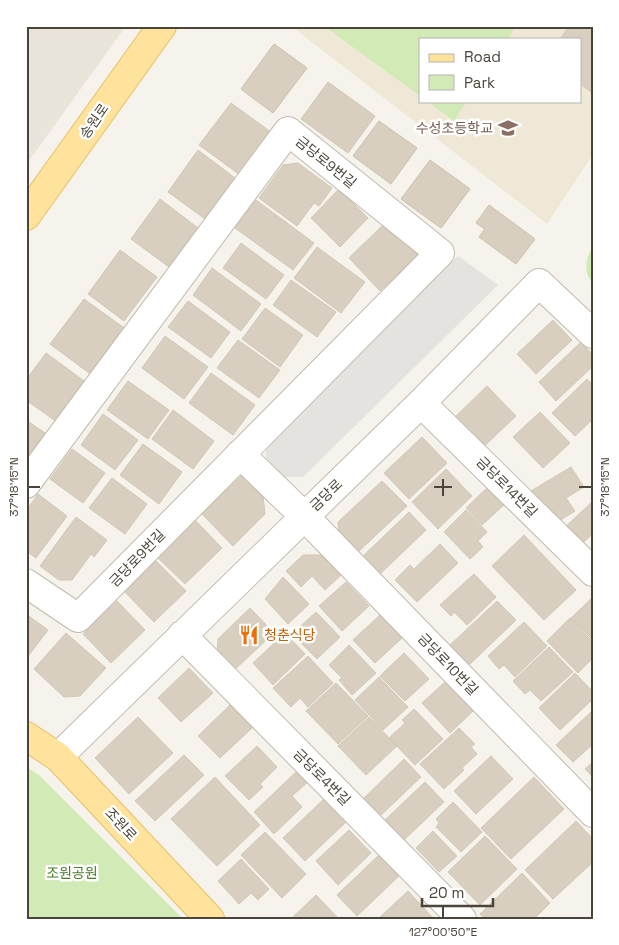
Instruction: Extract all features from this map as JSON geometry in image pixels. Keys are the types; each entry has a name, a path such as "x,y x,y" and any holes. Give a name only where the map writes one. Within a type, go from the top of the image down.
{"main road":[{"name":"송원로","path":"26,216 162,26"},
{"name":"조원로","path":"26,736 58,757 210,919"}],"street":[{"name":"금당로9번길","path":"26,484 288,131 440,253 78,618 26,583"},
{"name":"금당로","path":"58,757 421,403 539,283 593,334"},
{"name":"금당로14번길","path":"421,403 593,572"},
{"path":"240,454 304,516"},
{"name":"금당로10번길","path":"304,516 593,813"},
{"name":"금당로4번길","path":"182,635 462,919"}],"shaded area":[{"path":"26,26 126,26 26,165"},
{"name":"수성초등학교","path":"291,26 593,26 593,154 547,224"},
{"path":"458,256 498,285 303,477 281,477 266,462 266,445"}],"green space":[{"path":"324,26 516,26 509,38 419,38 419,95"},
{"path":"428,102 466,102 454,121"},
{"path":"593,247 593,283 586,270 586,265"},
{"name":"조원공원","path":"26,767 39,775 183,919 26,919"}],"building":[{"path":"569,26 593,26 593,93 582,85 582,38 561,38"},
{"path":"274,44 307,68 273,113 241,89"},
{"path":"274,44 307,68 273,113 241,89"},
{"path":"328,82 375,116 348,153 301,119"},
{"path":"231,103 271,132 240,175 199,145"},
{"path":"379,121 417,148 391,184 353,156"},
{"path":"379,121 417,148 391,184 353,156"},
{"path":"198,150 235,178 205,219 168,192"},
{"path":"430,160 470,189 441,228 401,199"},
{"path":"430,160 470,189 441,228 401,199"},
{"path":"298,163 332,188 319,206 314,203 297,226 259,198 283,165"},
{"path":"339,189 368,218 340,247 311,218"},
{"path":"160,199 198,228 169,267 131,239"},
{"path":"256,200 314,243 293,270 235,228"},
{"path":"489,205 535,239 516,264 479,237 485,229 476,223"},
{"path":"489,205 535,239 516,264 479,237 485,229 476,223"},
{"path":"386,222 418,255 380,291 349,258"},
{"path":"241,243 284,275 266,299 223,268"},
{"path":"317,247 365,282 341,313 294,278"},
{"path":"120,250 157,277 124,321 88,294"},
{"path":"212,268 261,304 241,331 193,295"},
{"path":"291,280 336,312 317,337 273,305"},
{"path":"84,299 127,330 93,376 50,344"},
{"path":"188,301 230,332 211,358 168,327"},
{"path":"265,308 303,335 280,367 242,339"},
{"path":"553,320 572,340 536,374 517,354"},
{"path":"165,336 208,367 184,399 142,368"},
{"path":"238,340 280,370 259,398 217,368"},
{"path":"581,342 593,355 593,366 556,401 539,382"},
{"path":"46,353 87,383 57,422 26,400 26,380"},
{"path":"211,373 255,405 233,435 189,403"},
{"path":"587,379 593,385 593,419 575,436 552,413"},
{"path":"128,381 169,410 148,439 107,410"},
{"path":"487,386 516,416 477,453 449,423"},
{"path":"173,410 214,441 193,469 152,439"},
{"path":"540,412 570,443 543,468 513,437"},
{"path":"103,414 138,440 115,470 81,445"},
{"path":"26,420 45,433 26,458"},
{"path":"422,437 447,463 409,499 384,473"},
{"path":"143,444 182,472 159,504 120,475"},
{"path":"72,449 105,473 83,503 50,479"},
{"path":"571,467 584,487 566,498 575,511 551,526 526,494"},
{"path":"446,469 472,496 438,529 412,502"},
{"path":"242,475 263,496 265,514 233,546 202,514"},
{"path":"112,478 147,504 125,534 89,508"},
{"path":"382,481 407,506 357,553 339,534 338,522"},
{"path":"488,487 505,504 482,525 466,508"},
{"path":"38,494 67,516 36,558 26,551 26,511"},
{"path":"593,501 593,533 579,547 562,530"},
{"path":"466,510 487,532 478,541 483,547 470,559 444,532"},
{"path":"409,512 426,530 378,576 361,558"},
{"path":"76,517 107,540 94,557 91,554 72,580 59,580 40,566"},
{"path":"195,520 222,548 185,584 157,557"},
{"path":"524,535 576,590 544,620 492,566"},
{"path":"440,544 458,563 417,602 395,580 410,565 414,569"},
{"path":"303,555 321,555 341,575 325,590 312,576 301,587 286,571"},
{"path":"154,559 186,591 154,622 123,590"},
{"path":"474,574 496,597 467,625 454,612 451,616 440,605"},
{"path":"283,577 309,604 288,624 265,599"},
{"path":"346,582 369,606 342,631 319,606"},
{"path":"593,597 593,640 571,618"},
{"path":"117,601 145,630 111,663 83,634"},
{"path":"497,601 516,620 468,666 449,646"},
{"path":"250,608 274,633 232,672 217,656 218,639"},
{"path":"316,612 340,637 317,659 292,634"},
{"path":"26,614 48,630 26,659"},
{"path":"380,615 402,638 375,663 353,640"},
{"path":"570,618 593,642 593,658 578,673 547,641"},
{"path":"524,622 547,646 515,677 504,665 499,669 488,656"},
{"path":"66,633 106,668 80,696 64,697 34,669"},
{"path":"285,633 305,654 273,685 253,663"},
{"path":"349,645 376,673 352,695 339,680 342,678 329,665"},
{"path":"549,647 573,672 541,701 530,690 525,694 513,681"},
{"path":"404,653 429,679 405,701 380,676"},
{"path":"308,656 333,683 308,707 300,698 291,707 273,688"},
{"path":"189,668 213,693 181,722 158,698"},
{"path":"575,673 593,692 593,699 560,730 539,708"},
{"path":"379,677 408,707 383,730 355,700"},
{"path":"445,682 473,711 450,733 422,703"},
{"path":"336,683 368,716 338,744 306,711"},
{"path":"230,705 252,728 220,758 198,736"},
{"path":"414,709 443,739 415,765 389,738 405,723 402,720"},
{"path":"593,710 593,744 573,762 556,745"},
{"path":"138,717 173,753 129,794 95,758"},
{"path":"369,717 397,746 366,775 338,746"},
{"path":"459,728 475,744 471,747 477,754 462,768 464,770 444,789 420,764"},
{"path":"257,746 277,767 260,784 263,787 249,800 225,776"},
{"path":"184,755 204,775 155,821 135,801"},
{"path":"491,756 513,779 476,814 454,791"},
{"path":"404,759 421,777 379,817 362,800"},
{"path":"593,762 593,777 585,769"},
{"path":"298,770 309,781 292,796 302,807 274,834 254,812"},
{"path":"215,777 260,825 217,866 171,819"},
{"path":"534,777 564,809 511,859 481,828"},
{"path":"425,782 444,802 404,840 385,820"},
{"path":"325,798 347,821 305,861 283,838"},
{"path":"453,802 482,832 461,852 436,827 439,823 436,819"},
{"path":"576,821 593,839 593,862 553,899 525,870"},
{"path":"349,830 371,853 338,885 316,861"},
{"path":"433,831 457,856 439,872 416,848"},
{"path":"265,832 306,874 282,898 241,855"},
{"path":"485,836 517,869 480,905 448,872"},
{"path":"381,853 401,874 357,916 337,895"},
{"path":"241,859 269,889 258,900 251,893 239,904 218,881"},
{"path":"522,873 550,903 534,919 485,919 480,914"},
{"path":"408,891 434,919 378,919"},
{"path":"316,895 339,919 291,919"}],"place":[{"name":"수성초등학교","path":"508,128"},
{"name":"청춘식당","path":"249,635"}]}
